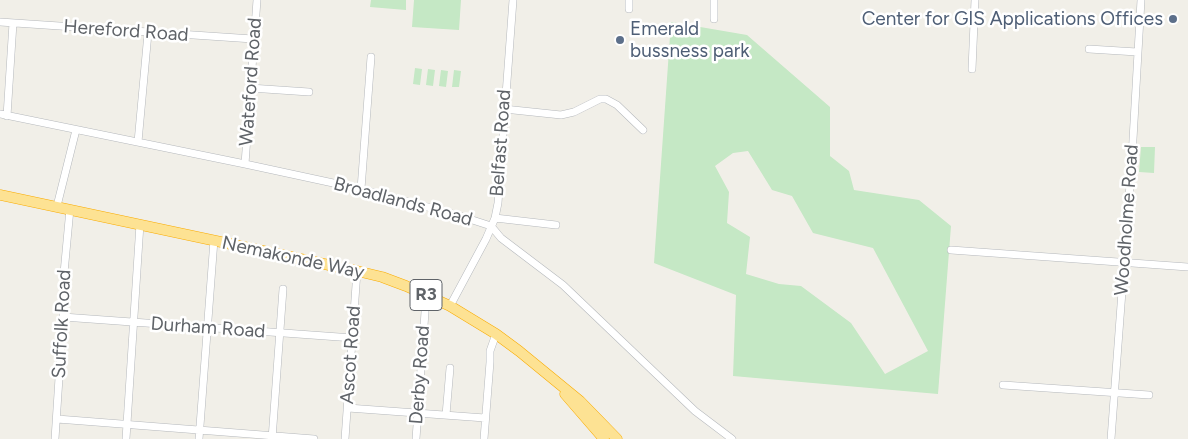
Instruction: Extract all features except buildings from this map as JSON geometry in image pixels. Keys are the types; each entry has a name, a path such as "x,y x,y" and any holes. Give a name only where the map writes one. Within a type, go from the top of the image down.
{"highway":[{"name":"Nemakonde Way","path":"0,195 357,271 389,280 450,306 496,334 580,401 617,439"},
{"name":"Nemakonde Way","path":"559,386 601,437"}],"street":[{"name":"Wateford Road","path":"245,164 257,0"},
{"name":"Belfast Road","path":"450,306 495,218 498,202 512,0"},
{"path":"629,0 629,8"},
{"path":"714,0 714,19"},
{"path":"972,69 975,0"},
{"name":"Woodholme Road","path":"1111,439 1132,157 1141,0"},
{"name":"Hereford Road","path":"0,22 253,39"},
{"path":"4,115 13,23"},
{"path":"138,142 148,33"},
{"path":"1089,49 1137,52"},
{"path":"361,189 372,58"},
{"path":"250,88 309,92"},
{"path":"504,109 561,114 574,112 600,99 606,99 616,105 643,130"},
{"name":"Broadlands Road","path":"4,115 361,189 457,214 491,226 501,238 563,285 694,411 732,439"},
{"path":"57,206 76,130"},
{"name":"Suffolk Road","path":"55,439 64,273 70,209"},
{"path":"495,218 556,225"},
{"path":"126,439 140,224"},
{"path":"199,439 214,240"},
{"path":"951,250 1188,268"},
{"name":"Ascot Road","path":"345,439 357,271"},
{"path":"272,438 283,289"},
{"name":"Derby Road","path":"416,439 425,312"},
{"name":"Durham Road","path":"63,317 353,338"},
{"path":"484,439 490,351 496,334"},
{"path":"446,415 450,368"},
{"path":"1003,385 1149,395"},
{"path":"348,408 485,418"},
{"path":"57,419 200,430 272,438 314,439"}],"green space":[{"path":"371,0 406,0 406,10 370,7"},
{"path":"414,0 461,0 459,30 412,27"},
{"path":"671,22 747,35 830,107 830,156 849,171 854,190 919,200 951,226 938,394 733,376 736,295 654,263","holes":["748,151 772,190 792,196 813,233 873,248 928,351 885,374 851,323 801,286 779,284 746,274 750,237 727,223 729,192 715,166 733,153"]},
{"path":"415,68 422,69 420,85 413,84"},
{"path":"428,69 435,70 433,86 426,85"},
{"path":"441,70 448,71 446,87 439,86"},
{"path":"454,70 461,71 459,87 452,87"},
{"path":"1141,147 1155,147 1154,173 1139,172"}],"place":[{"name":"Center for GIS Applications Offices","path":"1173,19"},
{"name":"Emerald bussness park","path":"620,40"}]}
